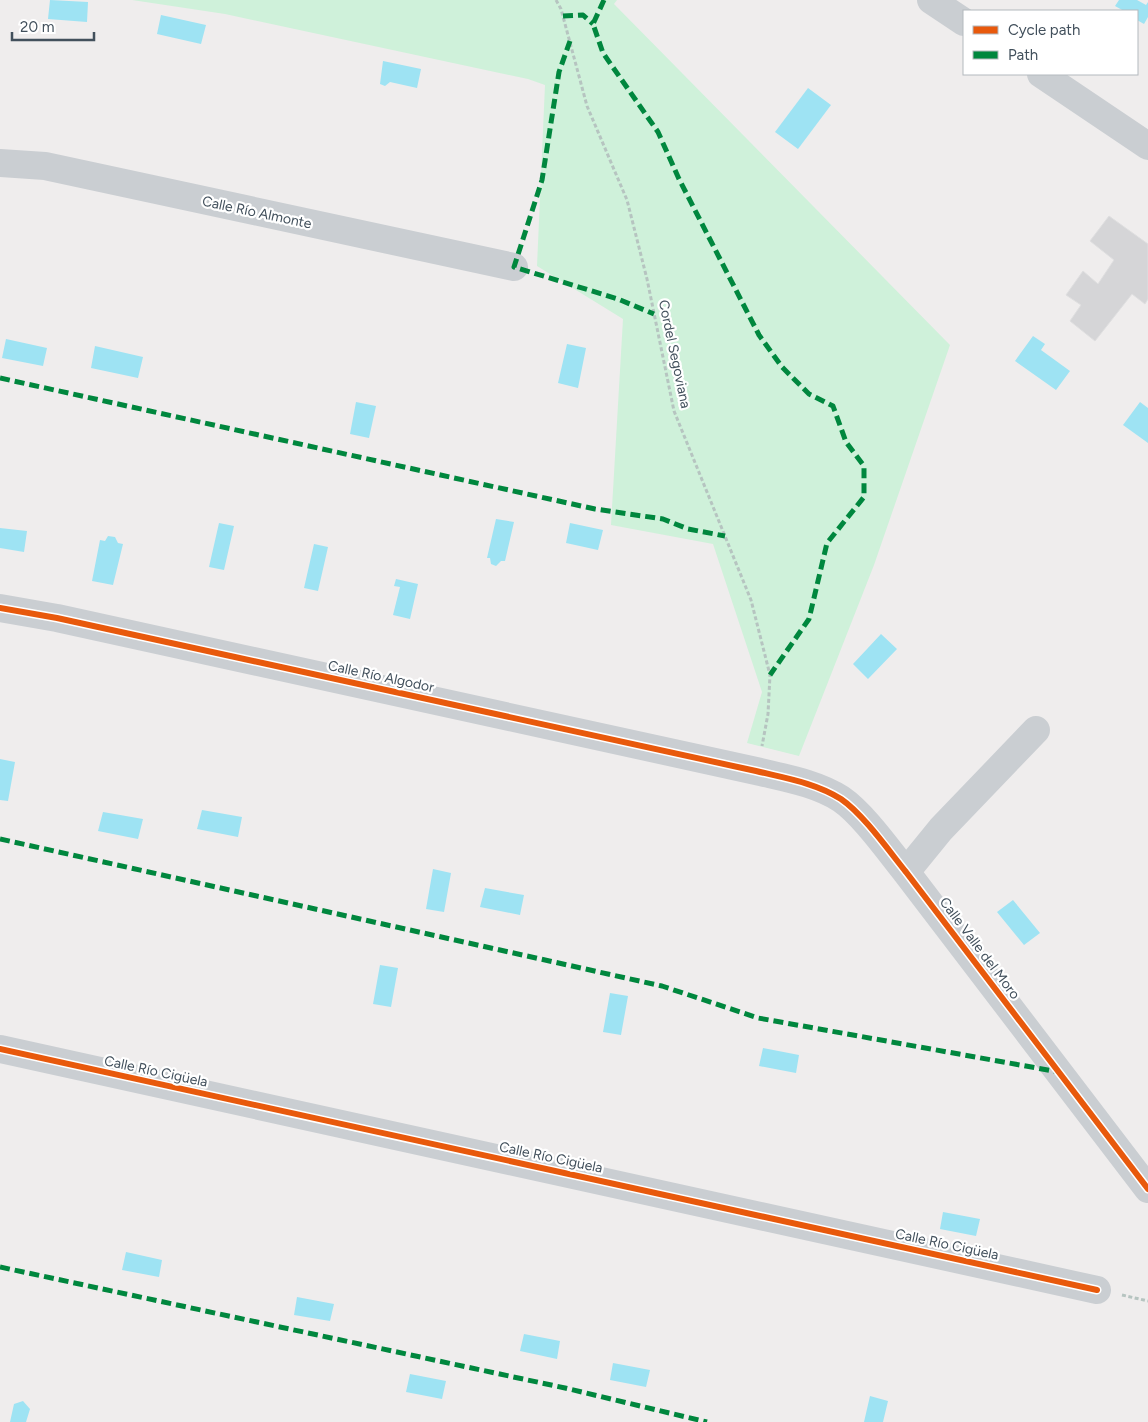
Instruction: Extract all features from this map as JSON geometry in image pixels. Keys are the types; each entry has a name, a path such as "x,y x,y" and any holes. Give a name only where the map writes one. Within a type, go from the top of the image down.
{"street":[{"path":"931,0 963,21"},
{"path":"1042,75 1148,146"},
{"name":"Calle Río Almonte","path":"0,164 45,166 514,267"},
{"name":"Calle Río Algodor","path":"0,608 57,618 756,771"},
{"path":"906,872 941,828 1036,730"},
{"name":"Calle Valle del Moro","path":"756,771 805,783 842,800 906,872 1148,1188"},
{"name":"Calle Río Cigüela","path":"0,1049 1097,1290"}],"green space":[{"path":"132,0 617,0 614,4 950,345 874,565 799,756 747,743 762,692 713,544 611,525 623,319 537,266 545,85 528,79 225,14"}],"water":[{"path":"50,0 88,2 87,22 48,19"},
{"path":"1119,0 1137,0 1146,5 1148,2 1148,17 1144,24 1138,21 1138,10 1122,10 1115,6"},
{"path":"161,15 206,25 201,44 157,34"},
{"path":"383,61 421,69 417,88 390,82 385,86 380,84"},
{"path":"808,88 831,105 798,149 775,132"},
{"path":"1033,336 1045,344 1041,350 1070,371 1056,390 1015,361"},
{"path":"6,339 47,348 43,366 2,358"},
{"path":"567,344 586,348 578,388 558,383"},
{"path":"95,346 143,357 138,378 91,368"},
{"path":"356,402 376,406 369,438 350,434"},
{"path":"1140,402 1148,408 1148,443 1123,425"},
{"path":"496,519 514,522 505,561 501,561 496,566 491,564 490,558 487,558"},
{"path":"219,523 234,526 224,570 209,567"},
{"path":"570,523 603,530 598,550 566,543"},
{"path":"0,528 27,531 24,552 0,548"},
{"path":"108,536 115,537 118,543 123,544 113,585 92,581 100,540 105,541"},
{"path":"314,544 328,547 318,591 304,588"},
{"path":"396,579 418,584 410,619 393,615 400,587 394,586"},
{"path":"881,634 897,649 868,679 853,664"},
{"path":"0,759 15,762 8,801 0,800"},
{"path":"202,810 242,817 238,837 197,829"},
{"path":"103,812 143,819 138,839 98,831"},
{"path":"433,869 451,873 444,912 426,909"},
{"path":"485,888 524,895 520,915 480,907"},
{"path":"1013,900 1040,933 1024,945 997,912"},
{"path":"380,965 398,968 391,1007 373,1004"},
{"path":"610,993 628,996 621,1035 603,1032"},
{"path":"763,1048 799,1055 796,1073 759,1066"},
{"path":"943,1212 980,1219 976,1236 940,1229"},
{"path":"126,1252 162,1260 159,1277 122,1270"},
{"path":"297,1297 334,1304 330,1321 294,1315"},
{"path":"524,1334 560,1341 557,1359 520,1351"},
{"path":"613,1363 650,1370 646,1387 610,1380"},
{"path":"410,1374 446,1381 442,1399 406,1392"},
{"path":"870,1396 888,1401 883,1422 864,1422"},
{"path":"23,1401 30,1409 26,1422 10,1422 14,1404"}],"building":[{"path":"1109,216 1148,244 1148,299 1145,304 1132,294 1095,341 1070,321 1081,305 1066,295 1083,271 1098,284 1114,260 1090,241"}],"marked path":[{"path":"604,0 593,24 603,53 658,132 679,179 759,335 782,367 809,394 833,406 846,442 864,466 864,497 827,543 809,619 770,675"},
{"path":"563,16 583,15 593,24"},
{"path":"570,41 559,72 542,180 514,267 618,299 654,314"},
{"path":"0,378 595,509 663,519 688,529 725,536"},
{"path":"0,839 662,986 758,1018 1059,1072"},
{"path":"0,1267 565,1388 707,1422"}],"cycle path":[{"path":"0,608 57,618 756,771 800,782 831,793 858,814 884,844 1148,1189"},
{"path":"0,1049 1097,1290"}]}
